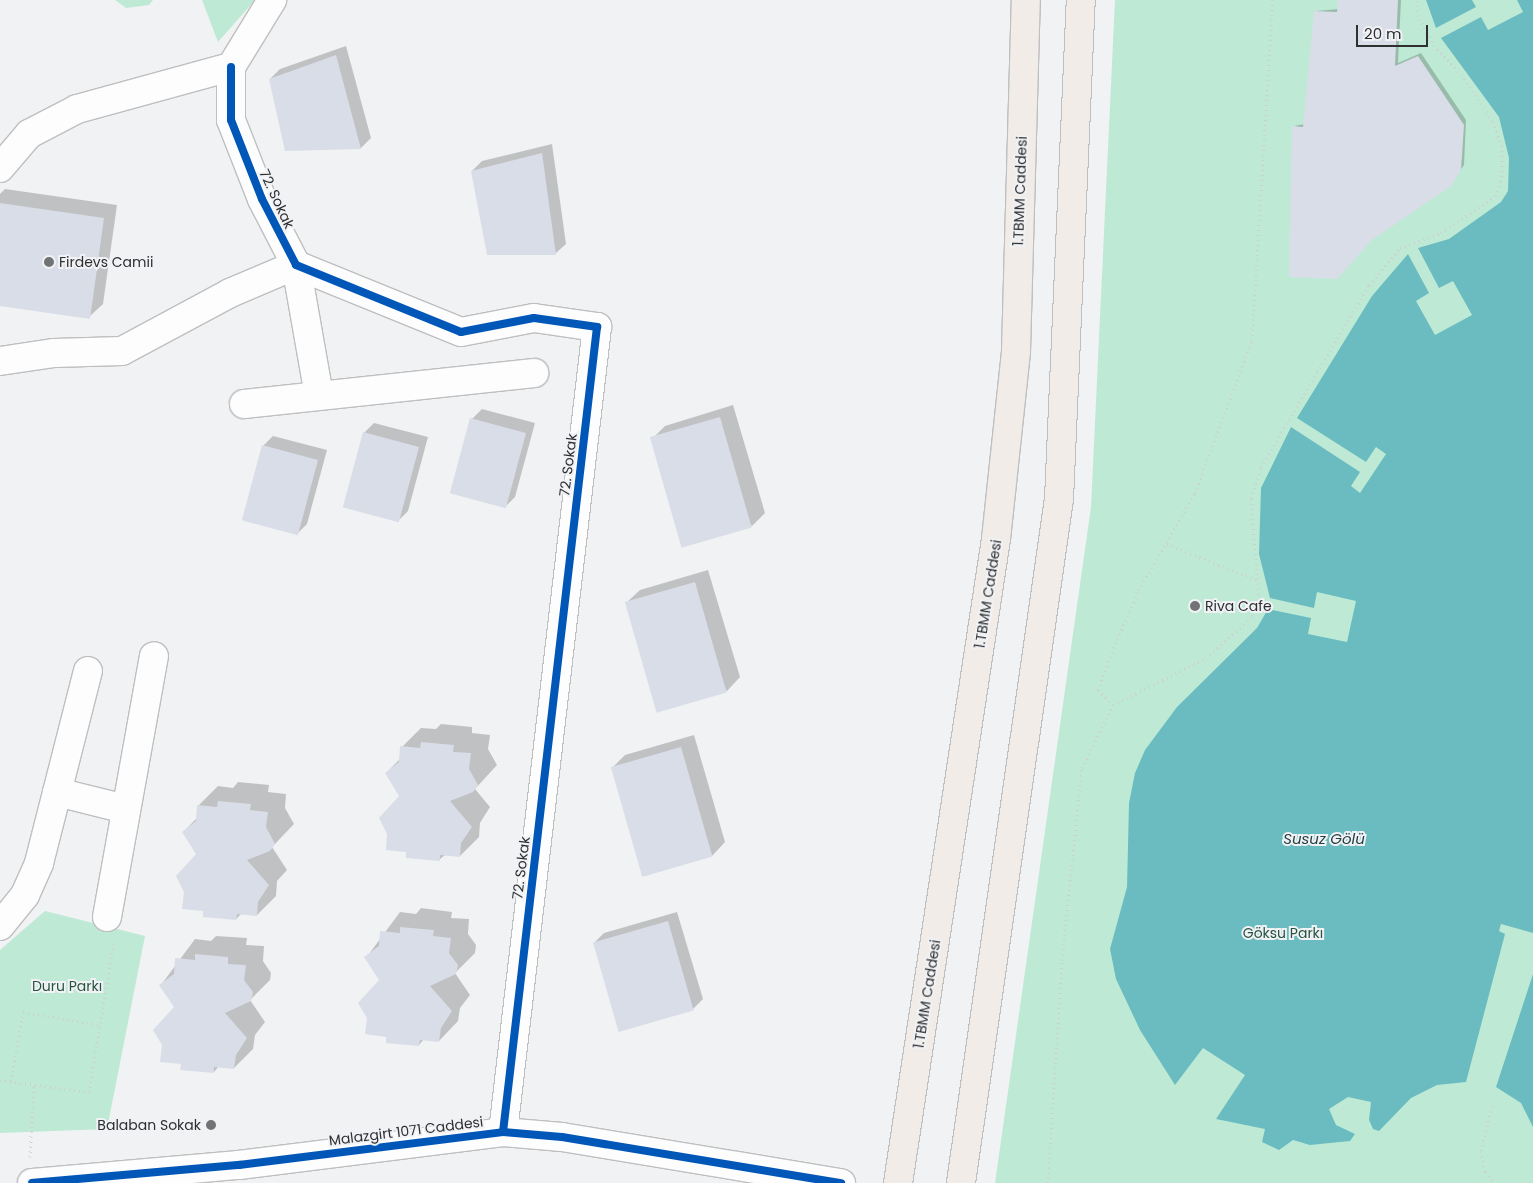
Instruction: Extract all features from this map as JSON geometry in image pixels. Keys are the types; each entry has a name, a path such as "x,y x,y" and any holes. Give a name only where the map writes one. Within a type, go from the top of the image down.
{"main road":[{"name":"1.TBMM Caddesi","path":"898,1183 996,539 1016,351 1026,0"},
{"path":"962,1183 1059,499 1081,0"}],"street":[{"path":"0,168 29,134 77,109 231,66 272,0"},
{"name":"72. Sokak","path":"231,66 231,120 262,199 296,265 461,332 534,318 597,327 503,1132"},
{"path":"0,361 54,352 122,351 230,293 296,265 319,396"},
{"path":"244,404 534,373"},
{"path":"107,917 124,809 154,656"},
{"path":"0,926 25,895 35,871 88,671"},
{"path":"57,792 124,809"},
{"name":"Malazgirt 1071 Caddesi","path":"32,1183 239,1166 503,1132 562,1137 841,1183"}],"path":[{"path":"1113,705 1098,690 1139,590 1195,493 1252,340 1273,0"},
{"path":"1048,1183 1062,960 1082,768 1113,705 1206,658 1229,641 1253,616 1259,599 1251,498 1261,467 1369,285 1400,248 1441,233 1482,207 1495,196 1502,177 1502,146 1492,121 1462,75 1434,46 1418,16 1417,0"},
{"path":"1167,544 1256,580"},
{"path":"0,1080 89,1092 115,934 107,917"},
{"path":"10,1082 23,1012 100,1025"},
{"path":"31,1138 34,1084"},
{"path":"1492,1106 1482,1151 1486,1172 1494,1183"}],"green space":[{"path":"115,0 153,0 149,5 126,8"},
{"path":"202,0 255,0 218,42"},
{"name":"Göksu Parkı","path":"1115,0 1533,0 1533,1183 995,1183 1091,507"},
{"name":"Duru Parkı","path":"45,911 145,936 107,1129 0,1133 0,950"}],"water":[{"path":"1426,0 1472,0 1476,7 1436,28"},
{"name":"Susuz Gölü","path":"1517,0 1533,0 1533,933 1501,924 1499,931 1505,934 1466,1082 1437,1085 1411,1098 1379,1131 1373,1129 1369,1120 1371,1102 1348,1097 1329,1109 1336,1125 1355,1134 1350,1141 1310,1145 1293,1140 1279,1150 1262,1142 1265,1129 1216,1119 1245,1075 1203,1048 1175,1085 1140,1030 1116,979 1110,949 1127,887 1129,803 1135,773 1145,750 1177,707 1257,628 1268,609 1311,618 1308,634 1347,642 1356,601 1317,592 1314,608 1270,598 1259,554 1261,488 1291,427 1360,472 1351,486 1360,493 1386,454 1376,447 1366,462 1297,418 1372,296 1408,254 1429,293 1416,301 1435,335 1472,315 1453,281 1439,288 1418,248 1449,239 1501,202 1508,191 1509,158 1499,117 1441,38 1481,17 1488,30 1523,12"},
{"path":"1533,974 1533,1127 1521,1103 1496,1087"}],"building":[{"path":"1338,0 1398,0 1395,66 1418,56 1464,125 1461,170 1451,186 1372,240 1337,279 1289,277 1292,126 1303,127 1314,11 1337,12"},
{"path":"336,55 361,149 285,151 269,79"},
{"path":"542,153 556,255 487,255 471,171"},
{"name":"Firdevs Camii","path":"0,203 104,218 90,319 0,306"},
{"path":"720,417 752,528 682,548 650,437"},
{"path":"470,418 526,433 506,508 450,493"},
{"path":"363,432 419,447 399,522 343,507"},
{"path":"262,445 318,460 298,535 242,520"},
{"path":"695,582 727,693 657,713 625,602"},
{"path":"421,742 454,745 453,752 471,753 469,769 478,785 473,792 450,801 472,827 461,843 460,857 440,855 440,861 406,858 406,852 386,850 387,834 379,818 399,796 385,773 399,762 400,746 420,748"},
{"path":"681,747 712,857 642,877 611,767"},
{"path":"218,801 251,804 250,810 268,812 266,827 275,844 270,851 247,860 269,885 258,902 257,916 237,914 236,920 203,917 203,911 182,909 184,892 176,876 196,854 182,832 196,821 197,805 217,807"},
{"path":"668,921 694,1010 619,1032 593,942"},
{"path":"400,927 434,930 433,936 451,938 449,953 458,965 456,974 430,986 452,1011 441,1028 439,1042 420,1040 419,1046 386,1043 386,1037 365,1034 367,1018 358,1003 379,980 364,957 379,946 380,931 400,933"},
{"path":"195,954 228,957 228,964 246,965 244,980 253,992 251,1001 225,1013 247,1038 236,1055 234,1069 214,1067 214,1073 180,1070 181,1064 160,1062 162,1045 153,1030 174,1007 159,985 174,974 175,958 195,960"}],"cycle path":[{"path":"231,67 231,120 262,199 296,265 461,332 534,318 597,327 503,1132"},
{"path":"32,1183 239,1165 503,1132 562,1137 841,1183"}],"place":[{"name":"Firdevs Camii","path":"49,262"},
{"name":"Riva Cafe","path":"1195,606"},
{"name":"Balaban Sokak","path":"211,1125"}]}
